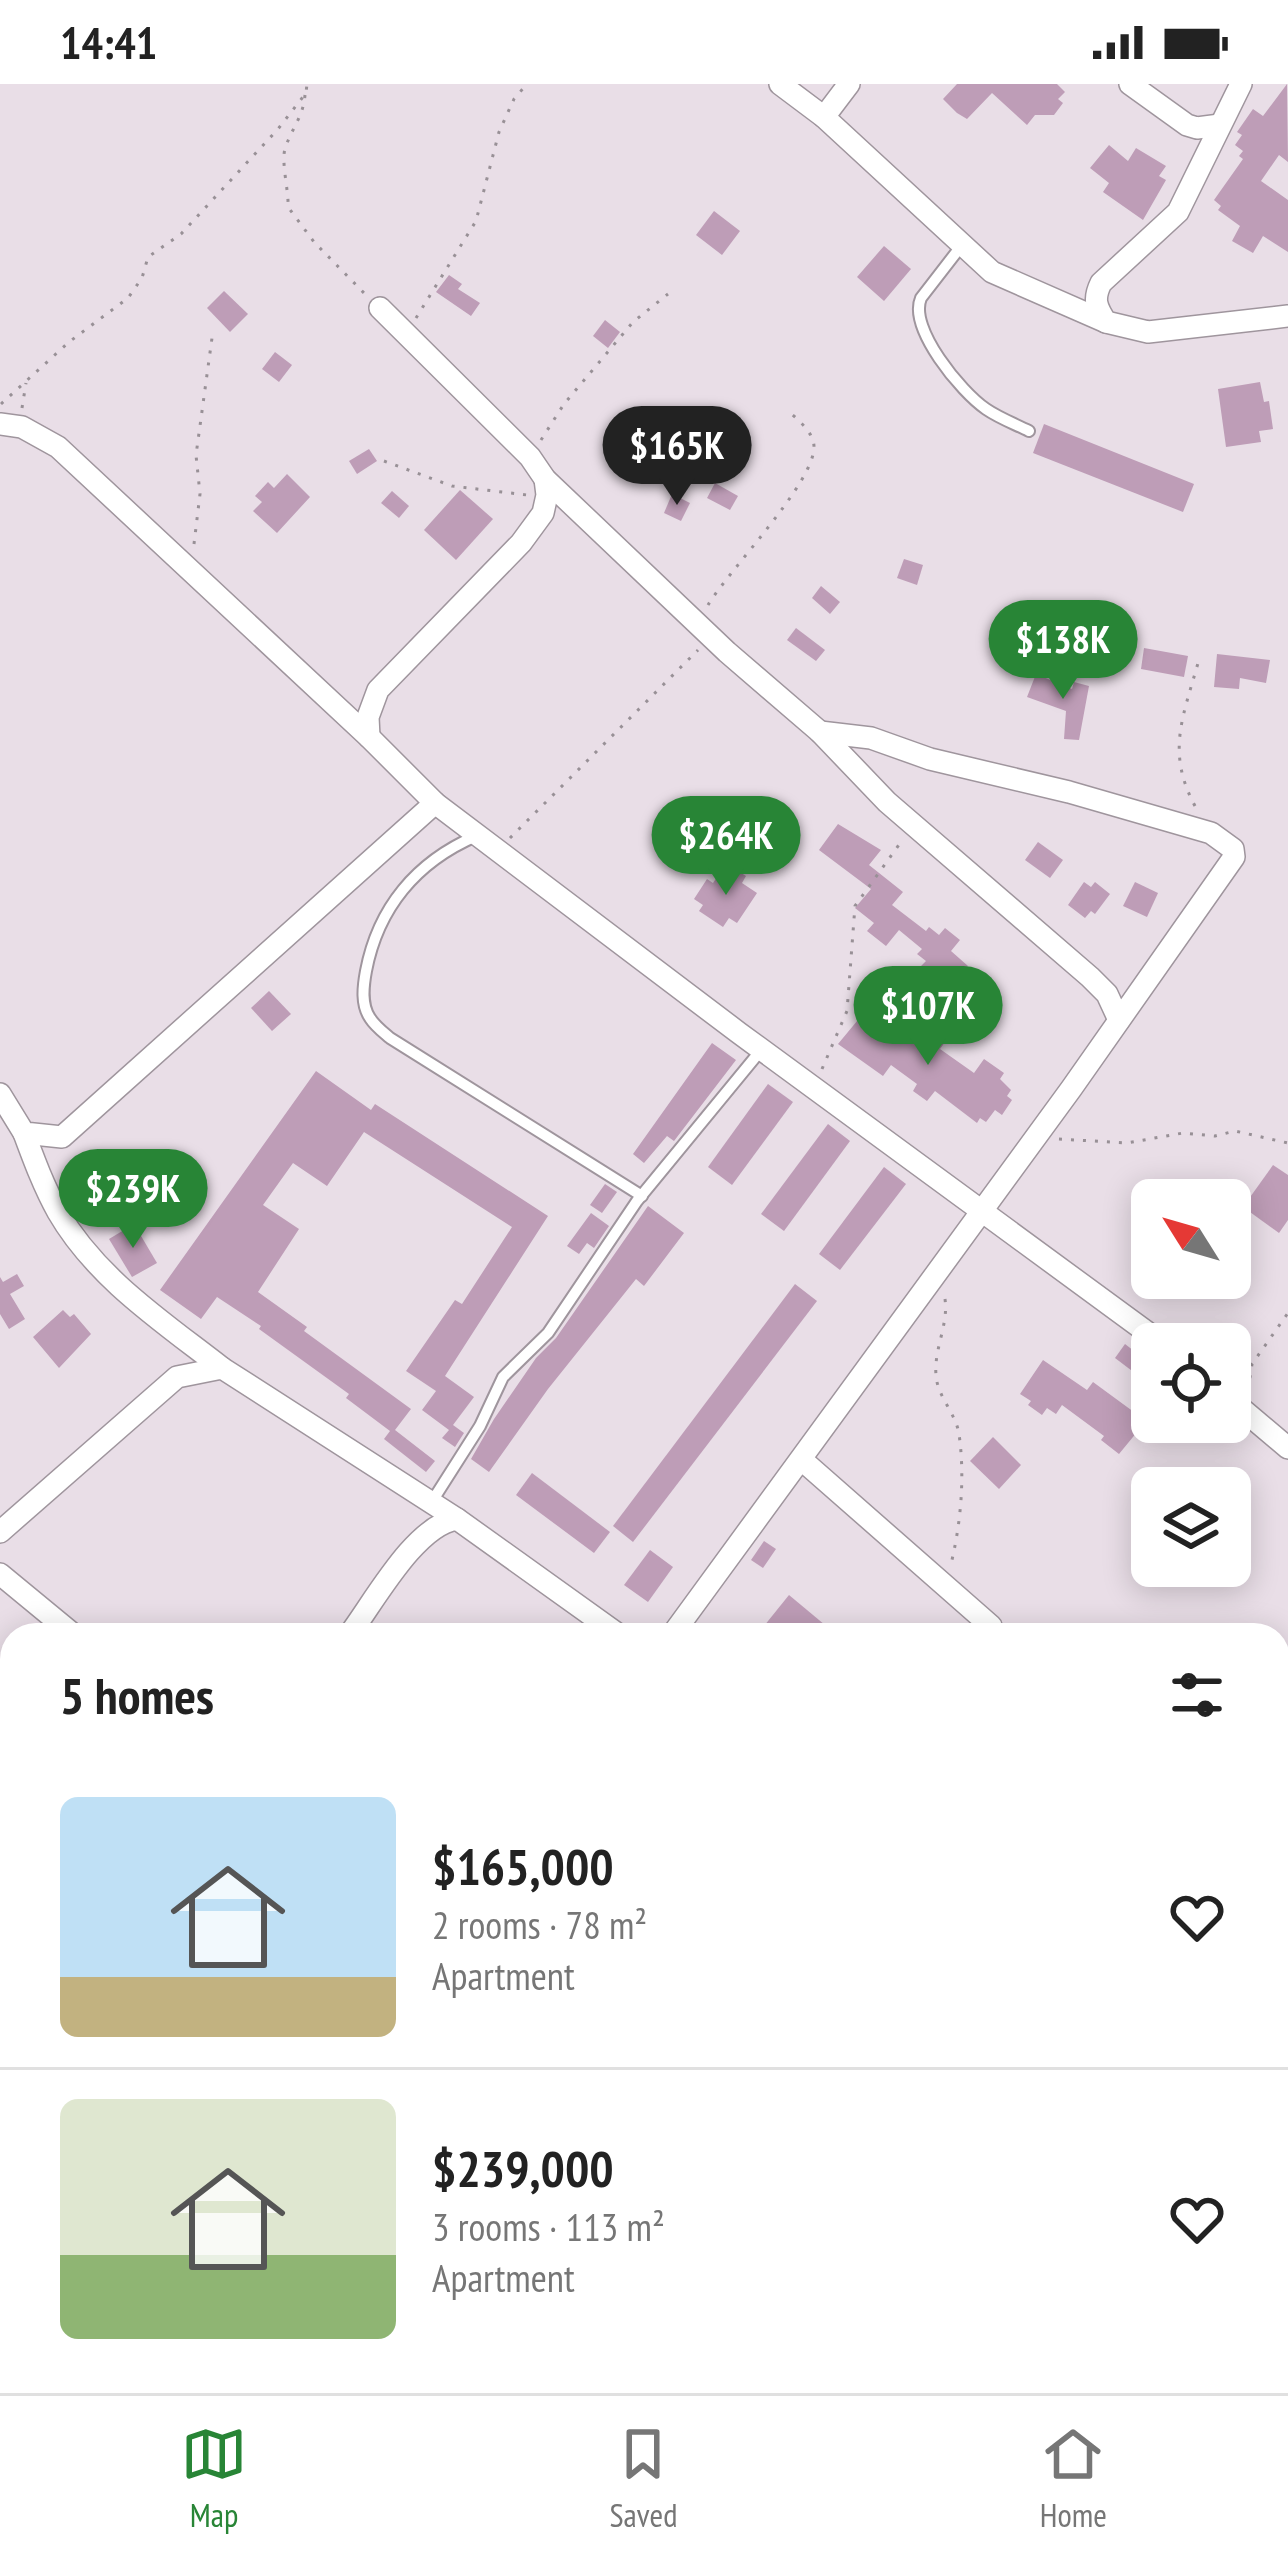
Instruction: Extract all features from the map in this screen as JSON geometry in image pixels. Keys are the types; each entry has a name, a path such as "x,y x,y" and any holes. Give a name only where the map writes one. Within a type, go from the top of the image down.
{"street":[{"path":"780,84 824,117 992,272 1106,322 1148,332 1288,316"},
{"path":"824,117 849,84"},
{"path":"1130,84 1187,125 1220,124"},
{"path":"1106,322 1095,296 1101,284 1178,212 1241,84"},
{"path":"380,308 530,457 545,478 820,732 913,826 1090,977 1107,994 1119,1021"},
{"path":"11,425 58,447 435,803 496,852 1135,1323"},
{"path":"369,737 368,717 378,690 521,543 543,513 545,478"},
{"path":"680,1623 1034,1140 1234,857 1224,839 1211,833 930,759 871,738 820,732"},
{"path":"42,1177 62,1137 435,803"},
{"path":"0,1094 76,1238 128,1296 222,1368 458,1520 602,1623"},
{"path":"24,1133 62,1137"},
{"path":"0,1532 177,1377 222,1368"},
{"path":"1251,1417 1288,1448"},
{"path":"802,1460 988,1623"},
{"path":"358,1623 410,1550 433,1528 458,1520"},
{"path":"0,1574 59,1623"}],"lane":[{"path":"962,245 917,304 920,324 955,378 984,408 1029,431"},
{"path":"476,836 446,849 385,910 363,989 366,1013 410,1052 642,1196"},
{"path":"431,1502 480,1426 503,1377 548,1333 642,1196 762,1049"}],"path":[{"path":"307,84 303,117 284,155 288,207 314,242 380,308"},
{"path":"407,334 476,221 499,132 514,99 527,84"},
{"path":"0,405 102,315 128,298 142,278 148,257 181,234 305,93"},
{"path":"530,457 585,378 634,322 668,294"},
{"path":"192,570 200,494 196,455 212,338"},
{"path":"11,425 27,381"},
{"path":"496,852 705,630 810,460 814,447 810,434 787,410"},
{"path":"384,461 439,483 530,496 545,503"},
{"path":"1198,663 1177,756 1186,788 1211,833"},
{"path":"812,1086 830,1057 847,1011 854,906 913,826"},
{"path":"1034,1140 1127,1143 1183,1133 1215,1136 1235,1132 1288,1143"},
{"path":"939,1268 947,1323 937,1356 937,1384 959,1436 961,1488 958,1534 946,1585"},
{"path":"1251,1367 1288,1313"}],"building":[{"path":"957,84 1057,84 1065,92 1054,115 1035,115 1027,125 992,93 967,119 943,99"},
{"path":"1287,84 1288,162 1279,155 1261,181 1288,200 1288,252 1263,236 1253,253 1232,241 1240,226 1218,210 1221,206 1214,200 1243,159 1239,156 1243,151 1235,145 1242,135 1237,132 1253,109 1263,116"},
{"path":"1109,145 1128,161 1136,148 1166,166 1159,176 1166,180 1143,220 1103,192 1109,183 1090,168"},
{"path":"714,211 740,231 722,255 696,235"},
{"path":"884,246 911,269 884,301 857,277"},
{"path":"449,275 462,284 458,289 480,303 471,316 436,292"},
{"path":"224,291 248,314 230,332 207,308"},
{"path":"605,320 620,332 608,348 593,336"},
{"path":"275,352 292,365 279,382 262,369"},
{"path":"1260,382 1264,402 1269,401 1273,429 1259,431 1261,442 1226,447 1218,389"},
{"path":"1044,424 1194,484 1183,512 1033,453"},
{"path":"369,449 377,461 357,474 349,461"},
{"path":"287,474 310,497 277,533 253,511 262,502 255,496 268,482 274,488"},
{"path":"715,483 738,496 730,510 707,498"},
{"path":"460,490 493,519 456,560 424,530"},
{"path":"392,491 409,506 399,518 381,503"},
{"path":"672,494 690,503 681,521 664,513"},
{"path":"904,559 923,565 917,585 897,578"},
{"path":"821,586 840,602 830,614 812,598"},
{"path":"796,628 825,650 816,661 787,640"},
{"path":"1144,648 1188,656 1184,677 1141,669"},
{"path":"1217,654 1270,660 1266,683 1240,678 1239,689 1214,687"},
{"path":"1036,674 1072,689 1074,682 1089,686 1079,740 1064,739 1066,711 1027,697"},
{"path":"776,812 799,827 777,861 754,846"},
{"path":"838,824 881,850 869,865 903,892 892,905 926,931 929,927 939,935 945,928 960,940 951,951 968,966 952,984 921,966 926,961 917,954 922,949 899,930 886,946 867,931 874,923 855,908 871,889 819,850"},
{"path":"1038,842 1063,860 1050,878 1025,860"},
{"path":"730,866 746,876 742,883 757,893 737,923 729,918 723,927 699,911 703,905 694,899 707,879 720,880"},
{"path":"1084,882 1091,887 1095,882 1110,894 1095,914 1091,911 1085,918 1068,905"},
{"path":"1135,882 1158,893 1147,917 1123,906"},
{"path":"269,991 291,1014 272,1031 251,1008"},
{"path":"867,1009 920,1047 930,1032 945,1042 940,1049 974,1073 984,1059 1004,1073 1000,1079 1011,1090 1007,1096 1012,1100 1002,1115 995,1110 986,1122 980,1118 977,1123 935,1091 927,1101 913,1091 917,1084 891,1065 883,1076 838,1044"},
{"path":"712,1043 736,1060 674,1141 667,1136 644,1163 633,1154"},
{"path":"316,1071 371,1110 375,1104 548,1216 445,1376 474,1397 453,1425 464,1433 455,1447 442,1438 449,1430 422,1410 436,1391 406,1371 455,1300 462,1304 512,1227 364,1132 327,1186 293,1163 263,1205 299,1229 258,1292 411,1409 395,1430 435,1461 426,1472 384,1439 390,1431 346,1398 349,1394 261,1326 217,1297 201,1319 160,1290"},
{"path":"768,1084 793,1102 732,1185 708,1167"},
{"path":"828,1124 850,1141 784,1231 761,1214"},
{"path":"1273,1165 1288,1175 1288,1220 1279,1233 1251,1213 1251,1196"},
{"path":"884,1167 906,1184 840,1270 819,1254"},
{"path":"605,1184 617,1192 602,1213 590,1205"},
{"path":"648,1206 684,1233 644,1286 636,1279 489,1472 471,1459 494,1419"},
{"path":"591,1213 609,1226 594,1248 587,1243 579,1254 567,1246"},
{"path":"134,1224 157,1263 132,1277 109,1239"},
{"path":"17,1274 24,1286 10,1294 25,1319 9,1329 0,1314 0,1277 3,1282"},
{"path":"795,1284 817,1301 633,1542 613,1526"},
{"path":"63,1310 70,1317 74,1314 91,1334 59,1368 33,1337"},
{"path":"1125,1344 1131,1349 1131,1370 1115,1358"},
{"path":"1043,1360 1087,1390 1093,1382 1131,1410 1131,1439 1119,1454 1101,1440 1104,1436 1062,1405 1056,1414 1047,1408 1042,1415 1020,1394"},
{"path":"993,1437 1021,1465 999,1489 970,1461"},
{"path":"532,1473 610,1532 594,1553 516,1495"},
{"path":"764,1541 776,1549 763,1568 751,1560"},
{"path":"650,1550 673,1567 648,1602 624,1585"},
{"path":"789,1595 823,1623 766,1623"}]}
